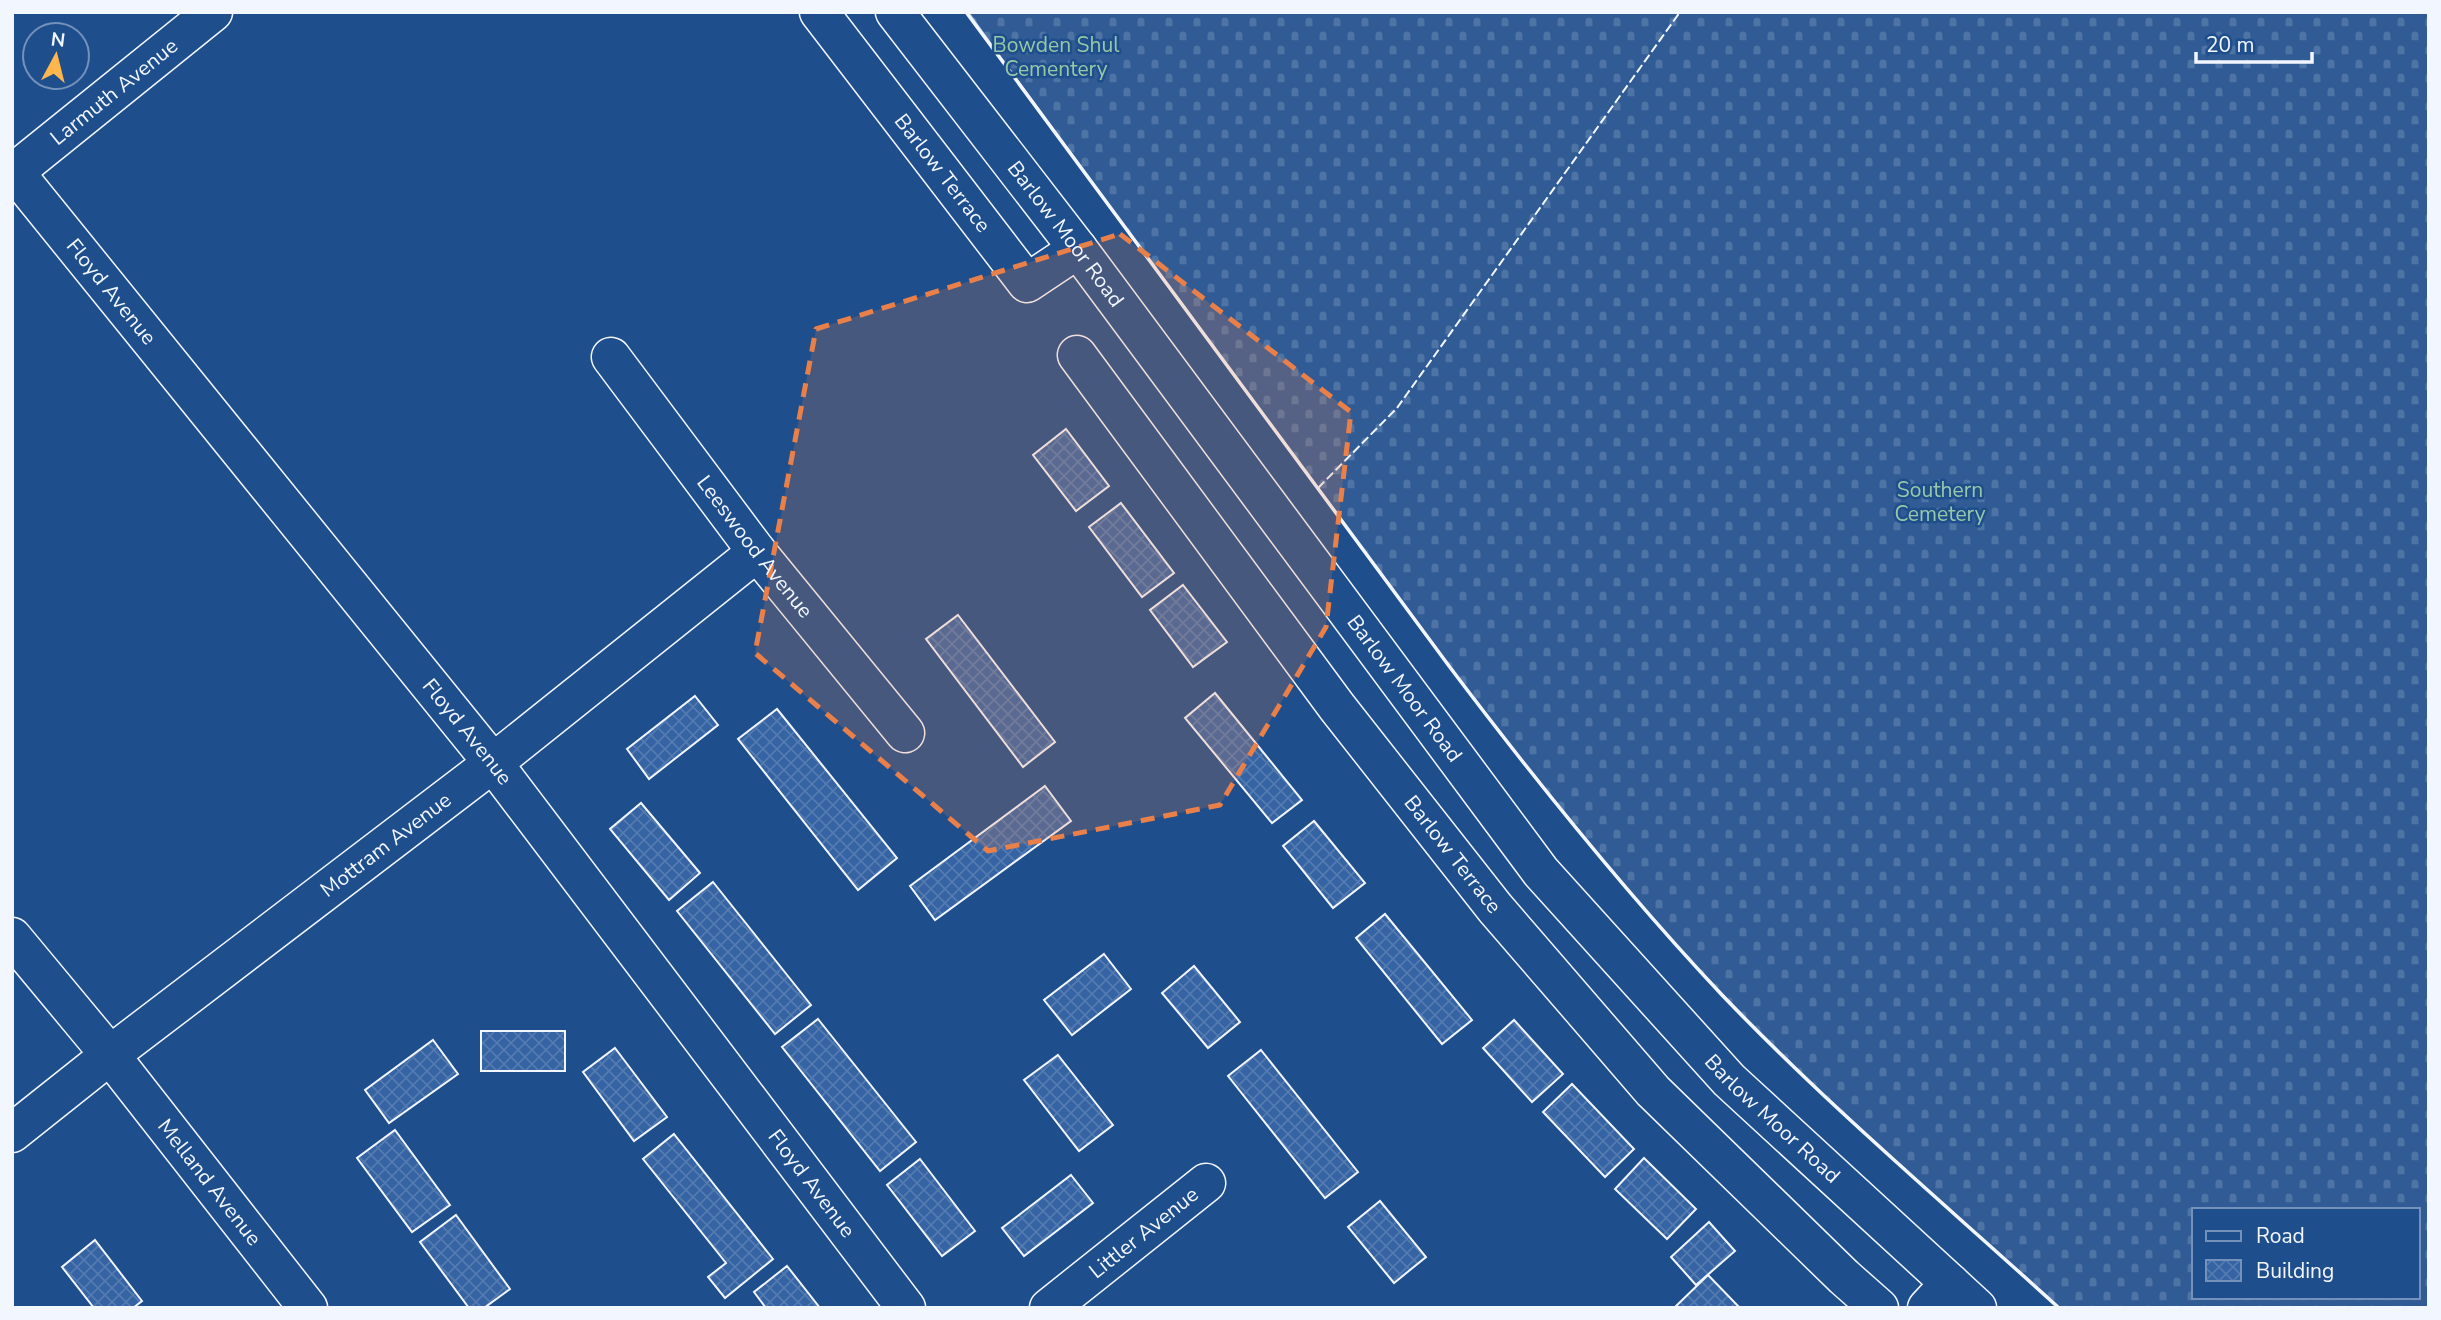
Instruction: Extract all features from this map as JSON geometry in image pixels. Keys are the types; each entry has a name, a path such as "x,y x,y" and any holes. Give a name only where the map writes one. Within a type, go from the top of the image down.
{"street":[{"name":"Larmuth Avenue","path":"13,172 213,12"},
{"name":"Barlow Terrace","path":"819,12 1027,284 1078,249"},
{"name":"Barlow Moor Road","path":"895,12 1078,249 1541,872 1729,1080 1938,1295 1977,1308"},
{"name":"Floyd Avenue","path":"13,172 493,763 906,1308"},
{"name":"Barlow Terrace","path":"1077,355 1329,696 1495,908 1653,1091 1879,1308"},
{"name":"Leeswood Avenue","path":"611,357 757,552 905,733"},
{"name":"Mottram Avenue","path":"12,1133 493,763 757,552"},
{"name":"Melland Avenue","path":"12,937 110,1055 308,1308"},
{"name":"Littler Avenue","path":"1049,1308 1206,1183"}],"highlighted area":[{"path":"1120,234 1351,412 1326,627 1220,805 988,851 755,653 816,329"}],"green space":[{"name":"Southern Cemetery","path":"968,12 2429,12 2429,1308 2059,1308 1802,1074 1658,925 1570,821 1444,659"}],"building":[{"path":"1066,429 1109,486 1076,511 1033,455"},
{"path":"1121,503 1174,573 1142,597 1089,527"},
{"path":"1183,585 1227,642 1193,667 1150,610"},
{"path":"958,615 1055,742 1023,767 926,639"},
{"path":"1215,693 1302,800 1272,823 1185,718"},
{"path":"695,696 718,725 649,779 627,749"},
{"path":"777,709 897,858 858,890 738,739"},
{"path":"1045,786 1071,821 935,920 910,886"},
{"path":"641,803 700,873 669,900 610,829"},
{"path":"1314,821 1365,883 1333,908 1283,846"},
{"path":"713,882 811,1005 775,1034 677,911"},
{"path":"1385,914 1472,1020 1442,1044 1356,938"},
{"path":"1104,954 1131,989 1072,1035 1044,1000"},
{"path":"1194,966 1240,1022 1208,1048 1162,993"},
{"path":"818,1019 916,1142 880,1171 782,1047"},
{"path":"1514,1020 1563,1074 1532,1102 1483,1048"},
{"path":"481,1031 565,1031 565,1071 481,1071"},
{"path":"433,1040 458,1074 389,1123 365,1090"},
{"path":"615,1048 667,1117 634,1141 583,1072"},
{"path":"1261,1050 1358,1172 1325,1198 1228,1076"},
{"path":"1058,1055 1113,1125 1079,1151 1024,1080"},
{"path":"1572,1084 1634,1149 1605,1177 1543,1112"},
{"path":"395,1130 450,1205 412,1232 357,1158"},
{"path":"674,1134 773,1259 725,1298 708,1277 726,1263 643,1159"},
{"path":"1644,1158 1696,1209 1667,1239 1615,1189"},
{"path":"920,1159 975,1231 942,1256 887,1185"},
{"path":"1071,1175 1093,1203 1024,1256 1002,1228"},
{"path":"1380,1201 1426,1257 1394,1283 1348,1227"},
{"path":"456,1215 510,1289 484,1308 469,1308 420,1242"},
{"path":"1709,1222 1735,1251 1696,1285 1671,1257"},
{"path":"95,1240 142,1301 133,1308 94,1308 62,1267"},
{"path":"787,1266 820,1308 766,1308 754,1292"},
{"path":"1708,1275 1740,1308 1674,1308"}],"fence":[{"path":"1318,488 1397,408 1680,12"}],"wall":[{"path":"966,12 1449,666 1547,793 1615,875 1686,956 1762,1036 1845,1116 2059,1308"}],"park label":[{"name":"Bowden Shul Cementery","path":"1056,57"}]}
